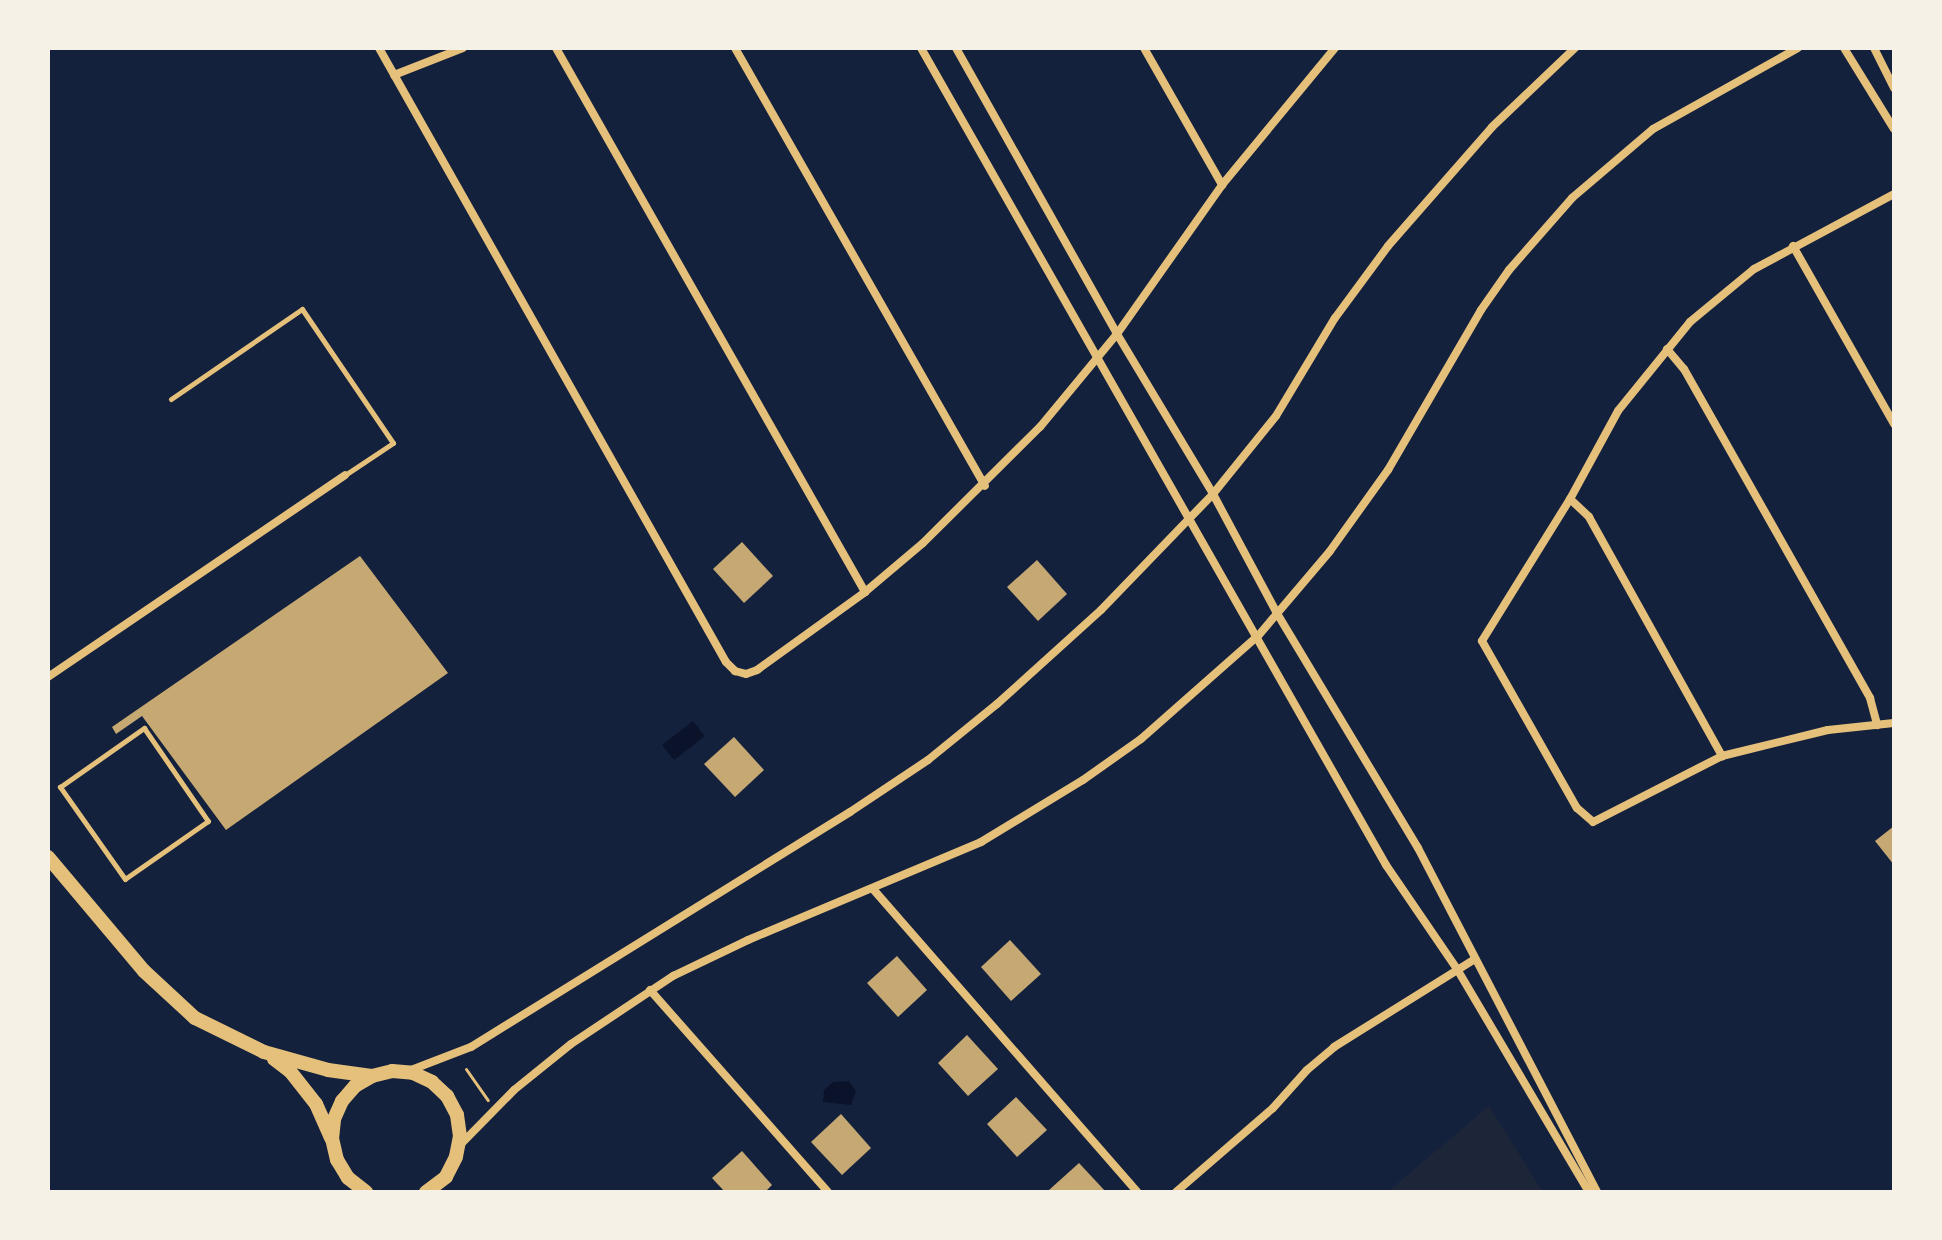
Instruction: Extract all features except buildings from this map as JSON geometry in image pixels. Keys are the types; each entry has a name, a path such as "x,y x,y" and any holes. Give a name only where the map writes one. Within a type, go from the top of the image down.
{"main road":[{"path":"48,857 168,996 195,1018 264,1052 328,1070 372,1076 402,1071 423,1077 447,1096 459,1125 459,1147 440,1192"},
{"path":"264,1052 301,1083 316,1104 342,1169 365,1192"},
{"path":"332,1139 334,1119 342,1101 355,1086 372,1076"},
{"path":"426,1192 446,1177"}],"street":[{"path":"379,48 726,662 735,671 746,674 757,670 865,592 985,486 1117,334 1222,185 1325,52 1335,48"},
{"path":"394,75 463,48"},
{"path":"556,48 865,592"},
{"path":"735,48 985,486"},
{"path":"921,48 1386,865 1457,969 1589,1192"},
{"path":"956,48 1117,334 1213,494 1278,615 1418,848 1597,1192"},
{"path":"1144,48 1222,185"},
{"path":"402,1071 423,1067 471,1047 928,760 1052,656 1213,494 1276,416 1335,318 1388,246 1492,127 1575,48"},
{"path":"459,1147 514,1090 571,1044 650,990 737,945 981,842 1083,780 1141,739 1278,615 1360,512 1481,310 1542,230 1572,198 1653,129 1798,48"},
{"path":"1844,48 1894,129"},
{"path":"1874,48 1894,88"},
{"path":"1894,194 1793,246 1721,294 1667,349 1604,432 1570,499 1482,641 1569,795 1584,817 1593,822 1722,756 1828,730 1894,723"},
{"path":"1793,246 1894,424"},
{"path":"1667,349 1684,369 1870,698 1877,725"},
{"path":"48,677 345,475"},
{"path":"1570,499 1589,517 1722,756"},
{"path":"873,889 1137,1192"},
{"path":"1176,1192 1273,1108 1326,1053 1475,959"},
{"path":"650,990 828,1192"}],"lane":[{"path":"171,399 302,309 393,443 345,475"},
{"path":"144,728 208,821 125,879 60,787 144,728"}],"path":[{"path":"466,1069 491,1103"}],"shaded area":[{"path":"693,721 705,736 674,760 662,745"},
{"path":"849,1081 856,1091 851,1105 823,1102 824,1090 833,1082"},
{"path":"1489,1106 1543,1192 1387,1192"}]}
